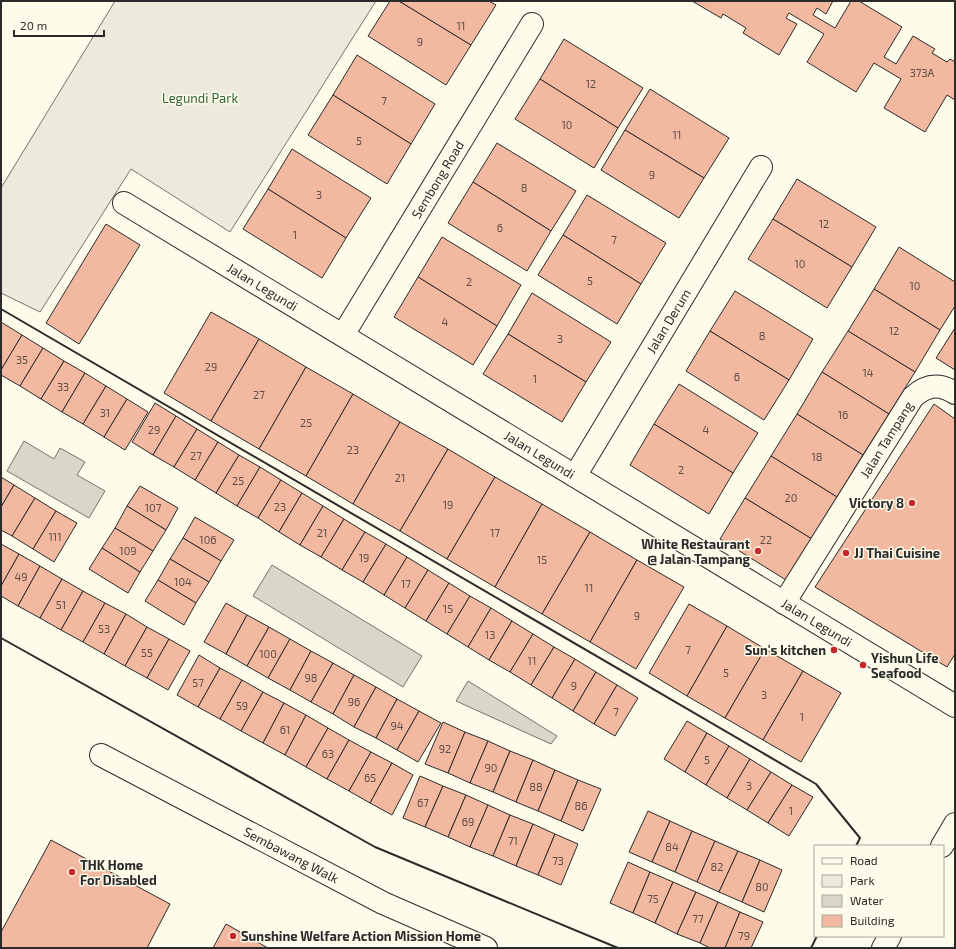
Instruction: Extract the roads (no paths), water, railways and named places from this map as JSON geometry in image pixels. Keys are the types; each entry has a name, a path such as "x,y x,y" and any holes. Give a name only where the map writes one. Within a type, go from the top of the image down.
{"street":[{"name":"Sembong Road","path":"343,335 532,24"},
{"name":"Jalan Derum","path":"575,476 761,167"},
{"name":"Jalan Legundi","path":"124,203 955,706"},
{"name":"Jalan Tampang","path":"784,603 913,397 922,389 934,386 948,389 955,393"},
{"name":"Sembawang Walk","path":"101,755 383,903 486,948"},
{"path":"943,845 955,824"},
{"path":"884,948 890,937"}],"water":[{"path":"24,441 54,459 60,448 85,462 77,475 105,491 89,518 7,471"},
{"path":"272,565 422,656 403,687 253,596"},
{"path":"468,681 557,736 551,744 456,701"}],"place":[{"name":"Victory 8","path":"912,503"},
{"name":"White Restaurant @ Jalan Tampang","path":"758,551"},
{"name":"JJ Thai Cuisine","path":"846,553"},
{"name":"Sun's kitchen","path":"834,650"},
{"name":"Yishun Life Seafood","path":"863,665"},
{"name":"THK Home For Disabled","path":"72,872"},
{"name":"Sunshine Welfare Action Mission Home","path":"233,936"}],"park label":[{"name":"Legundi Park","path":"200,98"}]}
